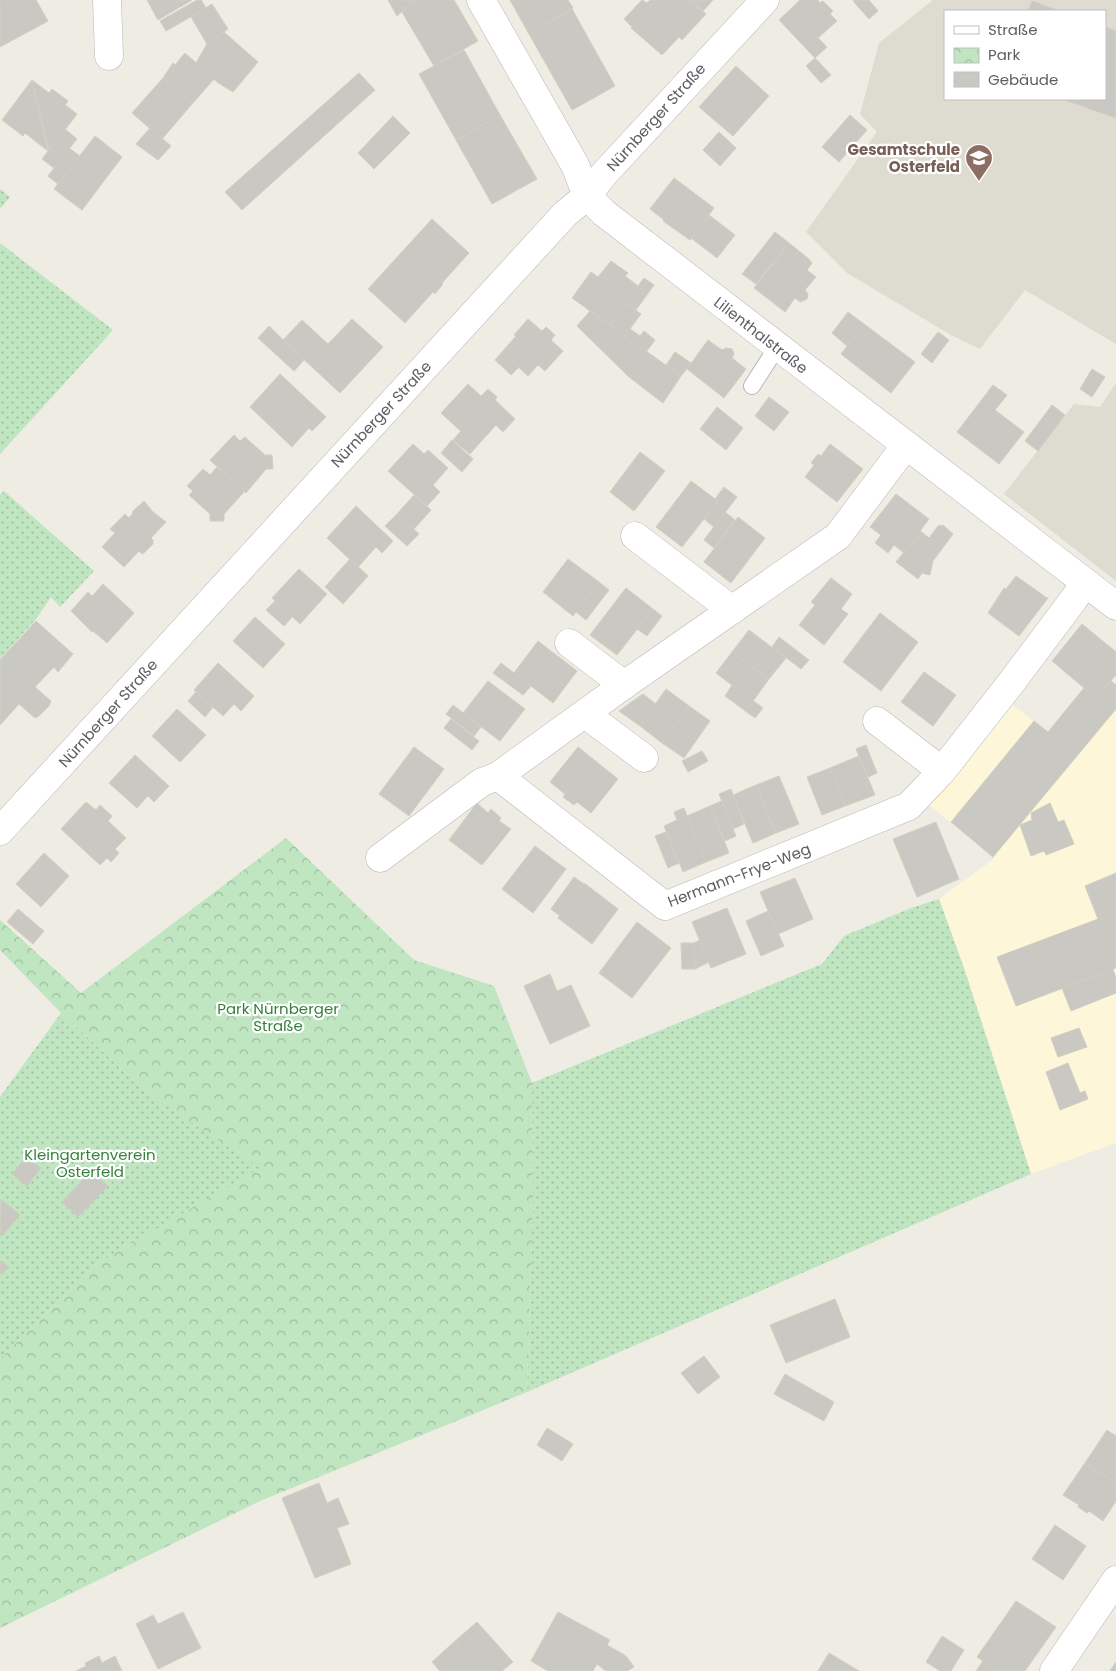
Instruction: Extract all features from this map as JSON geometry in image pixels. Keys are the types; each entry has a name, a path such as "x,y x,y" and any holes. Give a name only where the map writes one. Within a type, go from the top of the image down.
{"street":[{"path":"107,0 109,56"},
{"name":"Lilienthalstraße","path":"481,0 575,164 587,196 604,213 777,348 1116,606"},
{"name":"Nürnberger Straße","path":"0,831 559,221 587,196 611,167 765,0"},
{"path":"380,858 482,782 498,776 624,685 838,536 906,445"},
{"path":"635,536 732,610"},
{"name":"Hermann-Frye-Weg","path":"498,776 665,906 909,806 942,771 1074,600 1085,582"},
{"path":"569,643 624,685"},
{"path":"585,714 644,758"},
{"path":"877,721 942,771"},
{"path":"1054,1671 1116,1580"}],"lane":[{"path":"752,386 777,348"}],"shaded area":[{"name":"Gesamtschule Osterfeld","path":"933,0 1116,0 1116,344 1025,290 980,349 951,335 847,273 806,232 877,132 860,114 879,43"},
{"path":"1116,383 1116,581 1004,494 1074,404 1100,407"},
{"path":"1084,692 1116,711 1116,1143 1031,1174 964,968 939,899 995,858 928,804 1009,702 1050,734"}],"green space":[{"path":"0,189 10,197 0,209"},
{"path":"0,243 113,330 0,454"},
{"path":"4,491 94,571 60,607 51,597 36,619 0,659 0,495"},
{"name":"Park Nürnberger Straße","path":"286,838 414,960 494,986 532,1083 533,1202 527,1392 260,1501 0,1628 0,1359 97,1264 260,1168 149,1094 61,1013 0,950 0,920 81,993"},
{"path":"939,899 964,968 1031,1174 527,1392 533,1202 532,1083 822,964 844,936 911,908"},
{"name":"Kleingartenverein Osterfeld","path":"61,1013 149,1094 261,1168 97,1264 0,1359 0,1097"}],"building":[{"path":"0,0 36,0 48,21 0,47"},
{"path":"147,0 192,0 158,20"},
{"path":"197,0 201,0 206,8 166,31 160,21"},
{"path":"388,0 415,0 397,16"},
{"path":"415,0 454,0 478,41 434,66 402,12"},
{"path":"510,0 568,0 573,8 529,34"},
{"path":"642,0 647,3 650,0 689,0 706,14 682,40 679,37 662,55 631,28 624,19"},
{"path":"689,0 713,0 703,11"},
{"path":"800,0 818,0 820,3 823,1 833,11 830,14 837,21 818,38 827,47 815,58 779,20"},
{"path":"854,0 869,0 878,11 869,19"},
{"path":"1032,1 1057,10 1028,10"},
{"path":"212,4 228,29 207,44 191,17"},
{"path":"572,9 615,86 572,110 529,34"},
{"path":"1106,27 1116,31 1116,118 1065,100 1106,100"},
{"path":"224,32 258,62 233,92 217,82 196,63 207,44"},
{"path":"464,50 500,115 456,140 419,74"},
{"path":"185,53 214,79 192,104 163,78 173,63 175,65"},
{"path":"815,58 831,75 821,83 806,66"},
{"path":"736,66 769,96 733,136 699,107"},
{"path":"359,73 375,90 242,210 225,192"},
{"path":"163,78 192,104 162,139 132,113"},
{"path":"32,80 49,93 52,89 68,101 65,105 77,114 49,151"},
{"path":"32,80 48,151 25,133 23,136 2,120"},
{"path":"500,115 537,179 492,204 456,140"},
{"path":"850,115 867,130 839,162 822,147"},
{"path":"393,116 410,133 374,169 358,153"},
{"path":"150,128 171,146 158,160 136,144"},
{"path":"65,129 77,139 54,168 42,159"},
{"path":"719,132 736,148 720,166 703,150"},
{"path":"95,136 122,157 82,210 54,189"},
{"path":"69,148 80,156 58,184 48,176"},
{"path":"674,178 714,208 690,240 663,221 650,209"},
{"path":"709,215 735,235 717,258 691,238"},
{"path":"432,219 469,253 442,283 435,294 433,292 405,323 368,289"},
{"path":"775,232 789,243 756,284 742,274"},
{"path":"789,243 809,259 812,263 807,270 816,277 805,290 808,294 807,299 800,302 795,298 785,312 754,288"},
{"path":"611,261 628,273 625,276 638,286 644,278 654,285 636,310 626,303 610,325 572,298 591,272 598,277"},
{"path":"626,303 641,314 624,337 610,325"},
{"path":"590,311 681,376 663,403 629,377 577,326"},
{"path":"848,312 864,324 847,346 832,333"},
{"path":"352,319 383,347 340,393 283,340 302,320 328,344"},
{"path":"528,319 542,331 546,327 555,335 551,340 563,351 545,371 538,365 528,376 502,352"},
{"path":"864,324 915,362 891,393 841,354"},
{"path":"269,326 304,360 294,371 258,338"},
{"path":"630,329 640,336 644,331 655,340 646,352 624,337"},
{"path":"938,332 949,340 932,363 921,354"},
{"path":"708,340 722,350 726,348 732,349 734,354 732,358 746,369 724,398 687,369"},
{"path":"502,352 519,367 511,375 495,360"},
{"path":"675,352 691,363 681,376 666,365"},
{"path":"1092,369 1105,377 1092,397 1080,389"},
{"path":"280,374 326,417 312,431 309,428 292,447 250,407"},
{"path":"468,384 481,396 488,389 497,397 495,400 515,419 503,432 496,425 477,446 441,413"},
{"path":"993,385 1007,395 995,410 1024,432 999,464 957,432"},
{"path":"769,397 789,412 774,431 755,416"},
{"path":"1052,405 1065,415 1038,451 1025,441"},
{"path":"717,407 743,428 726,450 700,429"},
{"path":"461,431 477,446 470,454 453,440"},
{"path":"234,435 240,441 245,437 265,455 272,455 273,469 266,469 246,493 210,460"},
{"path":"452,440 473,459 462,472 441,453"},
{"path":"413,444 424,454 428,450 448,468 433,485 440,492 427,506 388,471"},
{"path":"830,444 863,469 837,502 805,477 814,465 811,463 818,454 821,456"},
{"path":"640,452 665,471 634,511 610,492"},
{"path":"217,467 245,491 224,514 224,521 210,521 210,514 189,495 193,491 187,486 203,469 210,475"},
{"path":"691,481 718,501 682,547 656,527"},
{"path":"724,487 737,497 714,527 704,519 718,501 715,499"},
{"path":"896,494 929,519 920,531 923,533 915,544 913,541 904,553 894,545 888,553 875,543 881,535 870,527"},
{"path":"414,495 431,510 414,529 397,514"},
{"path":"144,501 152,511 166,522 151,538 153,544 142,554 139,551 124,567 102,547 115,533 110,529 125,514 129,518 132,512"},
{"path":"356,506 393,541 382,553 376,547 358,567 327,538"},
{"path":"725,512 735,520 714,548 704,540"},
{"path":"397,514 419,534 407,546 385,526"},
{"path":"738,517 765,538 731,583 704,562"},
{"path":"943,525 953,534 933,561 930,575 922,573 918,579 896,562 913,541 915,544 923,533 929,538 938,526"},
{"path":"350,559 368,576 358,587 340,570"},
{"path":"568,559 599,582 573,616 543,592"},
{"path":"299,569 327,594 300,624 272,598"},
{"path":"340,570 358,587 343,604 325,587"},
{"path":"1016,576 1048,598 1019,636 988,613 1004,588 1006,589"},
{"path":"831,578 852,594 841,609 848,614 824,645 799,625 815,605 811,602"},
{"path":"599,582 609,590 586,620 576,612"},
{"path":"103,584 134,613 107,643 92,632 71,611 88,592 92,596"},
{"path":"626,588 653,609 617,655 590,635"},
{"path":"275,601 292,617 284,626 266,610"},
{"path":"653,609 662,616 647,636 637,629"},
{"path":"880,613 918,642 881,691 843,662"},
{"path":"255,617 285,644 263,668 233,641"},
{"path":"36,621 73,654 58,672 54,667 35,687 51,701 49,706 39,716 35,718 19,704 0,725 0,660"},
{"path":"1082,624 1116,652 1116,675 1096,698 1052,661"},
{"path":"749,630 786,658 769,679 732,652"},
{"path":"779,637 809,660 801,669 772,647"},
{"path":"538,641 577,671 553,703 514,673"},
{"path":"732,652 769,679 753,701 716,673"},
{"path":"218,663 254,696 241,711 234,704 223,716 194,690"},
{"path":"501,663 531,686 523,695 493,673"},
{"path":"924,672 956,695 933,726 901,702"},
{"path":"488,681 525,709 500,741 463,713"},
{"path":"1111,681 1116,685 1116,709 993,857 951,822 1034,721 1048,732 1084,688 1096,698"},
{"path":"732,685 763,708 755,718 725,696"},
{"path":"666,689 689,706 662,743 640,726"},
{"path":"196,692 213,707 205,717 188,701"},
{"path":"643,694 656,704 640,726 619,711"},
{"path":"453,705 481,727 474,736 446,714"},
{"path":"689,706 710,721 684,758 662,743"},
{"path":"177,709 206,735 180,762 152,736"},
{"path":"451,719 479,741 472,750 444,728"},
{"path":"866,745 877,773 868,777 856,749"},
{"path":"414,747 444,769 409,816 379,794"},
{"path":"578,747 618,779 591,813 577,802 574,805 563,797 565,794 550,782"},
{"path":"702,751 708,761 688,772 682,761"},
{"path":"135,755 169,786 154,802 148,796 137,808 109,783"},
{"path":"859,756 875,795 845,806 830,768"},
{"path":"830,768 845,806 822,815 807,777"},
{"path":"779,776 799,824 776,833 756,785"},
{"path":"756,785 776,833 753,843 733,795"},
{"path":"731,789 744,824 733,829 719,794"},
{"path":"722,801 736,836 725,841 710,806"},
{"path":"86,802 96,810 100,805 112,816 108,821 126,838 115,849 119,853 111,862 107,858 100,865 61,829"},
{"path":"477,803 488,813 491,809 501,818 499,821 511,829 482,865 449,840"},
{"path":"1050,803 1058,822 1064,820 1074,844 1046,855 1044,851 1031,856 1020,825 1032,820 1031,813"},
{"path":"710,806 729,853 706,862 687,816"},
{"path":"684,808 706,862 683,872 664,826 677,820 674,812"},
{"path":"936,822 959,879 917,897 893,839"},
{"path":"666,832 679,863 668,868 655,836"},
{"path":"535,846 566,869 533,913 502,889"},
{"path":"44,853 69,876 41,907 16,884"},
{"path":"1116,873 1116,968 1016,1006 997,957 1098,919 1085,886"},
{"path":"574,877 584,884 560,916 551,909"},
{"path":"795,878 813,919 778,934 760,892"},
{"path":"584,883 618,909 592,944 558,918"},
{"path":"727,908 746,954 711,968 692,922"},
{"path":"18,909 44,931 33,944 7,922"},
{"path":"768,911 784,946 761,956 746,921"},
{"path":"637,922 671,948 632,998 599,973"},
{"path":"700,940 709,962 695,969 694,943"},
{"path":"681,943 694,943 695,969 682,969"},
{"path":"1113,969 1116,978 1116,993 1071,1011 1062,988"},
{"path":"550,974 557,991 571,985 590,1026 550,1044 524,986"},
{"path":"1079,1028 1087,1047 1058,1057 1051,1038"},
{"path":"1068,1063 1080,1093 1085,1091 1088,1099 1060,1110 1046,1072"},
{"path":"26,1157 41,1168 27,1186 12,1174"},
{"path":"91,1171 108,1186 78,1217 62,1202"},
{"path":"1,1199 20,1215 2,1236 0,1234"},
{"path":"0,1261 8,1266 2,1275 0,1273"},
{"path":"835,1299 850,1337 786,1363 770,1325"},
{"path":"704,1356 720,1377 698,1394 681,1373"},
{"path":"785,1374 834,1402 824,1421 774,1394"},
{"path":"547,1428 573,1444 562,1461 537,1445"},
{"path":"1107,1430 1116,1436 1116,1483 1085,1463"},
{"path":"1085,1463 1116,1483 1116,1501 1103,1521 1089,1511 1087,1513 1078,1507 1079,1505 1063,1495"},
{"path":"319,1483 327,1503 338,1498 349,1524 337,1528 351,1564 315,1578 282,1498"},
{"path":"1055,1525 1086,1546 1063,1580 1032,1559"},
{"path":"1016,1601 1056,1627 1025,1671 997,1671 977,1657"},
{"path":"183,1612 201,1648 158,1669 136,1624 153,1615 158,1624"},
{"path":"558,1612 610,1640 607,1645 626,1656 634,1667 627,1671 606,1671 597,1664 593,1671 548,1671 531,1661"},
{"path":"477,1622 513,1662 502,1671 480,1671 454,1642"},
{"path":"942,1636 964,1650 951,1671 940,1671 926,1662"},
{"path":"454,1642 480,1671 440,1671 432,1662"},
{"path":"829,1653 859,1671 818,1671"},
{"path":"99,1656 102,1663 115,1656 122,1671 76,1671 86,1666 85,1663"},
{"path":"983,1661 997,1671 976,1671"},
{"path":"1116,1662 1116,1671 1110,1671"}],"place":[{"name":"Gesamtschule Osterfeld","path":"979,182"}]}
